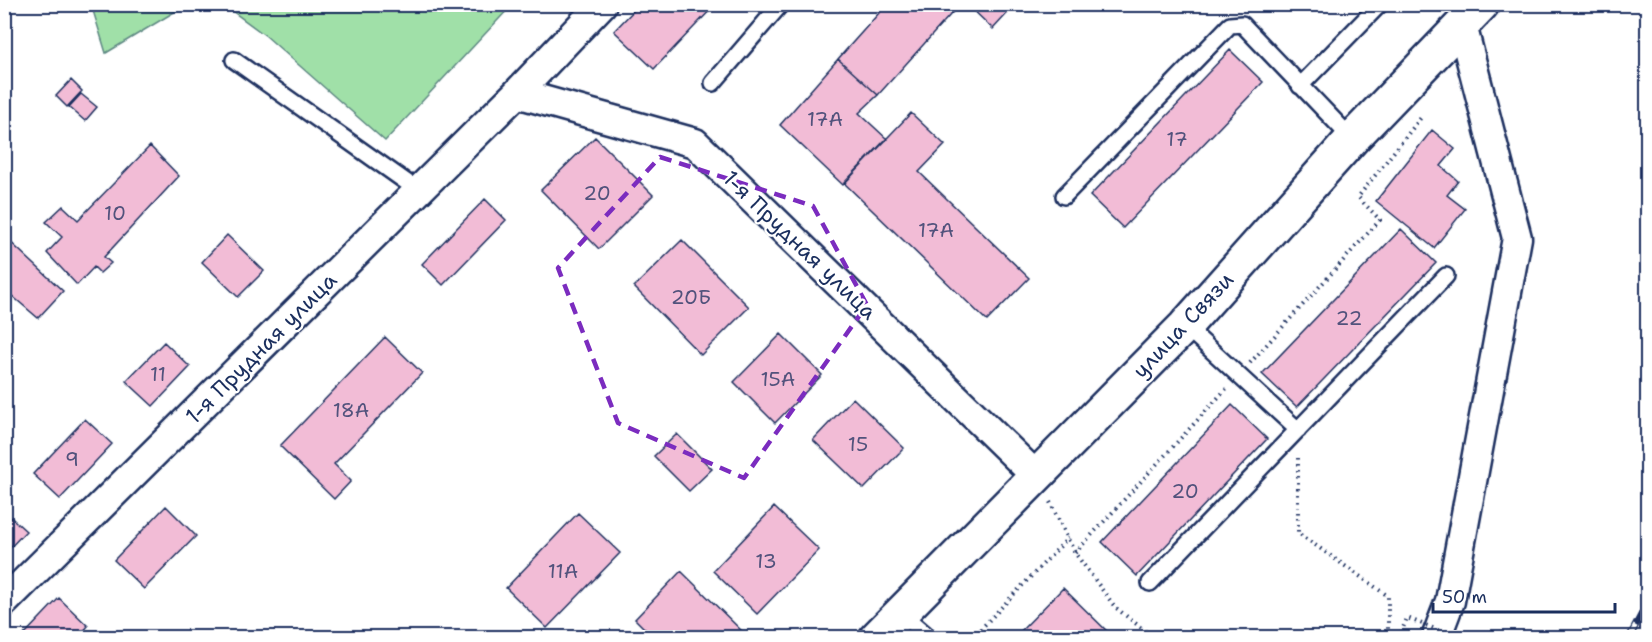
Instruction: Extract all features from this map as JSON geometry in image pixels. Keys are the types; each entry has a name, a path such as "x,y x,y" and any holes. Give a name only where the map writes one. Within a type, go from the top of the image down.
{"street":[{"name":"1-я Прудная улица","path":"4,602 517,93 602,4"},
{"name":"улица Связи","path":"876,638 1185,326 1352,139 1472,15"},
{"path":"1442,636 1517,238 1472,15"},
{"name":"1-я Прудная улица","path":"517,93 695,143 1036,476"}],"lane":[{"path":"713,83 781,4"},
{"path":"1300,86 1380,4"},
{"path":"1064,196 1230,25 1242,24 1352,139"},
{"path":"234,60 419,191"},
{"path":"1150,583 1446,276"},
{"path":"1185,326 1240,374 1298,430"},
{"path":"901,613 930,638"}],"path":[{"path":"1075,554 1380,220 1358,197 1423,115"},
{"path":"1298,430 1298,533 1388,596 1388,638"},
{"path":"1036,476 1075,554 1115,607 1154,638"},
{"path":"972,638 1068,538"},
{"path":"1399,638 1407,618 1442,636"}],"highlighted area":[{"path":"660,157 813,206 867,305 744,478 618,423 558,268"}],"green space":[{"path":"91,4 186,4 186,5 106,53"},
{"path":"224,5 512,5 385,141 266,36"}],"building":[{"path":"640,4 716,4 654,69 614,31"},
{"path":"887,4 960,4 878,95 838,59"},
{"path":"967,4 1016,4 993,29"},
{"path":"1230,50 1263,82 1123,228 1090,196"},
{"path":"838,59 878,95 859,113 887,139 843,185 780,125"},
{"path":"71,80 82,91 67,107 56,96"},
{"path":"81,94 97,107 85,121 69,107"},
{"path":"911,113 945,145 919,172 1029,278 987,321 844,183"},
{"path":"1432,130 1455,149 1441,166 1458,181 1447,195 1465,209 1434,248 1376,201"},
{"path":"595,137 653,195 599,249 541,190"},
{"path":"150,146 179,176 104,257 111,263 100,273 94,267 77,285 47,253 62,237 46,222 63,206 78,220"},
{"path":"485,199 506,220 443,285 422,264"},
{"path":"1401,229 1436,263 1297,407 1262,374"},
{"path":"227,235 264,271 238,297 202,262"},
{"path":"4,236 63,291 38,318 11,295 4,303"},
{"path":"682,240 749,307 701,355 634,287"},
{"path":"781,334 822,375 775,423 734,382"},
{"path":"385,337 422,373 334,464 351,481 334,499 280,446"},
{"path":"164,342 190,367 153,406 126,381"},
{"path":"853,398 904,448 864,489 813,440"},
{"path":"1232,405 1267,439 1137,576 1102,542"},
{"path":"85,419 112,444 60,499 33,474"},
{"path":"677,434 712,469 689,491 654,456"},
{"path":"166,506 196,536 144,589 114,560"},
{"path":"774,507 819,550 757,614 713,571"},
{"path":"4,511 26,531 4,554"},
{"path":"578,513 620,553 547,628 506,588"},
{"path":"681,571 749,638 654,638 635,619"},
{"path":"1063,588 1114,638 1015,637"},
{"path":"59,598 88,626 78,638 21,638"}],"railway":[{"path":"1629,638 1648,602"}]}
